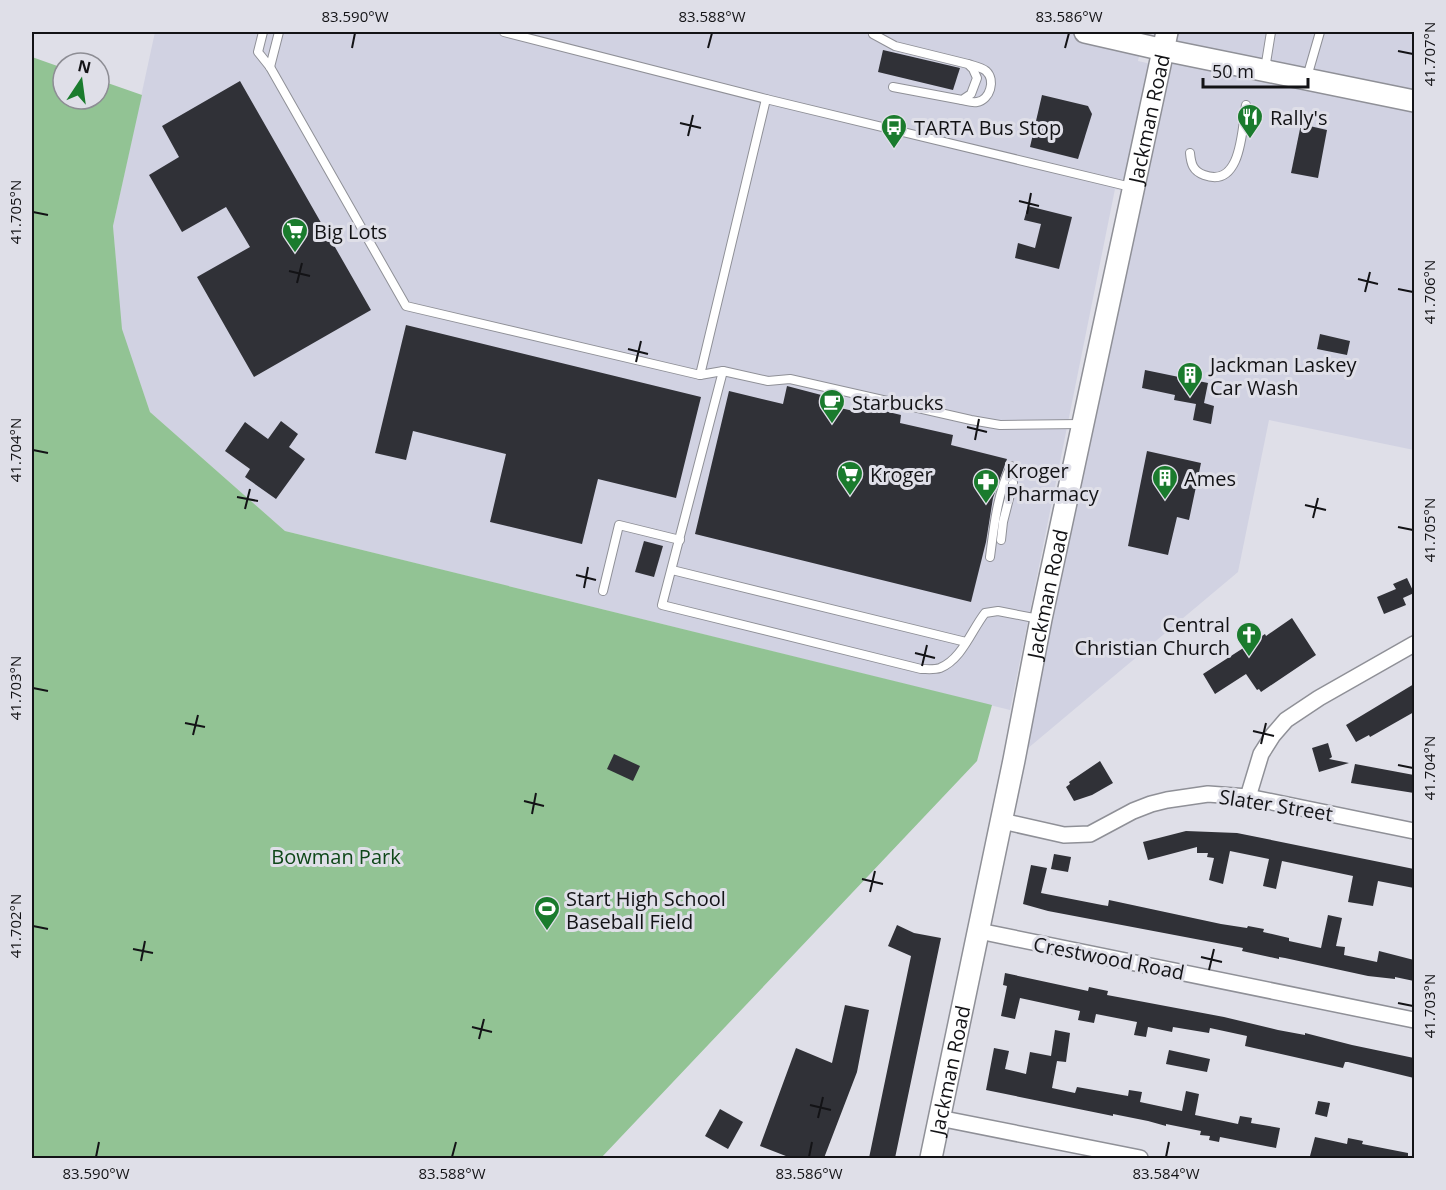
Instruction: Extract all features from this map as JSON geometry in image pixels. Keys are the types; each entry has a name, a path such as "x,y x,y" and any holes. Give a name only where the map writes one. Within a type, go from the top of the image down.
{"main road":[{"path":"1085,32 1166,41 1306,79 1414,101"},
{"name":"Jackman Road","path":"931,1158 1082,424 1166,41"}],"street":[{"path":"1248,797 1261,754 1286,720 1319,698 1414,645"},
{"name":"Slater Street","path":"1002,821 1064,835 1090,834 1133,811 1167,800 1208,794 1248,797 1414,831"},
{"name":"Crestwood Road","path":"979,931 1414,1020"},
{"path":"939,1118 1140,1158"}],"lane":[{"path":"263,32 258,52 270,68 406,306 700,375 723,371 768,381 790,379 971,420 1000,424 1082,424"},
{"path":"270,68 279,32"},
{"path":"504,32 766,99 1135,188"},
{"path":"1265,69 1271,32"},
{"path":"1306,79 1320,32"},
{"path":"873,34 895,46 987,71 990,78 990,87 986,98 982,101 971,102 893,87"},
{"path":"962,100 971,94 976,84 976,73 968,64"},
{"path":"700,375 766,99"},
{"path":"1190,153 1193,167 1200,174 1218,177 1229,172 1237,158 1246,105"},
{"path":"723,371 662,605 921,669 938,669 951,662 985,613 998,611 1041,619"},
{"path":"990,558 1004,480 1011,466"},
{"path":"1001,540 1013,483"},
{"path":"603,591 619,525 680,540"},
{"path":"672,570 966,642"}],"shaded area":[{"path":"155,32 1144,32 1138,61 1160,66 1167,32 1414,32 1414,450 1269,420 1238,572 1014,760 1132,193 1115,189 1010,710 285,531 150,412 121,329 113,226"}],"green space":[{"name":"Bowman Park","path":"32,57 51,64 51,111 111,111 111,84 142,95 113,226 122,329 150,412 285,531 992,705 977,761 601,1158 32,1158"}],"building":[{"path":"883,50 960,68 953,90 878,72"},
{"path":"240,81 371,310 254,377 197,277 250,247 226,207 182,232 149,175 179,157 162,126"},
{"path":"1042,95 1088,106 1092,114 1078,159 1030,147"},
{"path":"1301,124 1327,130 1318,178 1291,173"},
{"path":"1028,206 1072,217 1059,269 1015,258 1018,243 1035,248 1041,224 1024,220"},
{"path":"406,325 701,397 676,498 598,479 582,544 490,522 506,454 413,431 406,460 375,453"},
{"path":"1320,334 1350,341 1347,355 1317,349"},
{"name":"Jackman Laskey Car Wash","path":"1145,370 1208,383 1204,403 1214,406 1211,424 1193,420 1196,404 1174,400 1175,395 1142,388"},
{"name":"Kroger","path":"787,386 829,397 827,405 858,412 859,405 901,415 900,423 953,435 951,445 1007,459 993,498 986,542 971,602 695,534 729,391 783,404"},
{"path":"281,421 298,434 289,447 305,459 276,499 245,477 250,469 225,451 245,422 268,439"},
{"path":"1147,451 1201,463 1189,520 1177,517 1168,555 1128,546"},
{"path":"644,541 663,546 654,577 635,572"},
{"path":"1407,578 1414,593 1403,598 1406,605 1384,614 1377,597 1396,589 1393,584"},
{"name":"Central Christian Church","path":"1292,618 1316,655 1261,692 1246,674 1215,694 1203,674"},
{"path":"1414,684 1414,712 1370,737 1369,735 1356,742 1346,725"},
{"path":"1328,743 1332,757 1329,759 1349,763 1319,772 1312,748"},
{"path":"614,754 640,766 633,781 607,769"},
{"path":"1100,761 1113,783 1092,795 1074,801 1066,787 1070,784 1069,782"},
{"path":"1355,764 1414,775 1414,793 1351,783"},
{"path":"1186,831 1237,833 1414,869 1414,888 1378,881 1373,906 1348,902 1353,876 1282,861 1276,889 1263,886 1269,859 1230,851 1223,884 1209,880 1214,858 1207,857 1208,853 1197,853 1197,847 1148,860 1143,842"},
{"path":"1054,854 1071,857 1068,872 1051,869"},
{"path":"1031,865 1047,868 1041,893 1108,906 1109,900 1221,924 1264,929 1263,932 1289,938 1289,941 1321,948 1328,915 1342,918 1336,946 1345,947 1344,955 1377,962 1379,951 1414,960 1414,981 1395,977 1395,979 1368,976 1285,958 1279,957 1279,959 1242,951 1243,948 1048,911 1023,904"},
{"path":"897,925 914,933 941,938 895,1158 869,1158 911,956 888,946"},
{"path":"1005,973 1088,991 1089,987 1108,991 1107,995 1224,1017 1278,1030 1305,1035 1305,1033 1414,1058 1414,1078 1348,1062 1345,1062 1343,1068 1245,1046 1247,1036 1210,1028 1209,1033 1173,1027 1172,1032 1148,1027 1146,1037 1134,1035 1137,1022 1096,1014 1094,1023 1078,1020 1080,1011 1020,998 1015,1019 1001,1016 1007,986 1003,985"},
{"path":"845,1005 869,1010 857,1072 824,1158 791,1158 760,1146 796,1048 832,1063"},
{"path":"1055,1030 1070,1033 1066,1062 1057,1061 1052,1088 1075,1093 1077,1087 1128,1096 1129,1090 1142,1092 1140,1102 1182,1111 1186,1091 1199,1094 1195,1115 1238,1124 1240,1116 1252,1118 1251,1123 1280,1128 1276,1148 1220,1137 1219,1142 1209,1140 1210,1136 1200,1135 1201,1131 986,1090 994,1048 1009,1051 1005,1069 1026,1074 1030,1052 1051,1056"},
{"path":"1169,1050 1210,1059 1207,1072 1166,1064"},
{"path":"1318,1101 1330,1103 1327,1117 1315,1114"},
{"path":"720,1109 743,1122 728,1149 705,1136"},
{"path":"1315,1137 1347,1144 1348,1138 1363,1141 1362,1144 1408,1153 1408,1158 1310,1156"}],"place":[{"name":"Rally's","path":"1250,140"},
{"name":"TARTA Bus Stop","path":"894,150"},
{"name":"Big Lots","path":"295,254"},
{"name":"Jackman Laskey Car Wash","path":"1190,398"},
{"name":"Starbucks","path":"832,425"},
{"name":"Kroger","path":"850,497"},
{"name":"Ames","path":"1165,501"},
{"name":"Kroger Pharmacy","path":"986,505"},
{"name":"Central Christian Church","path":"1249,658"},
{"name":"Start High School Baseball Field","path":"547,932"}]}
